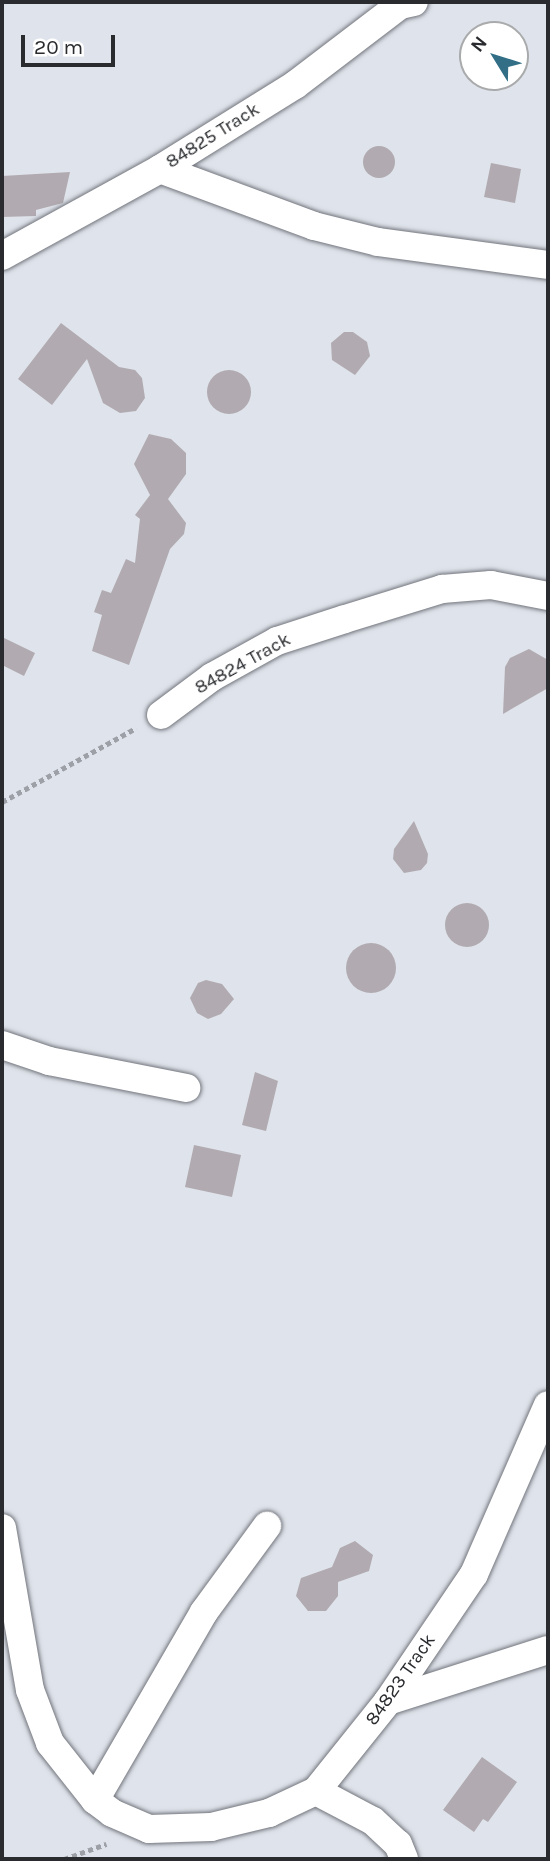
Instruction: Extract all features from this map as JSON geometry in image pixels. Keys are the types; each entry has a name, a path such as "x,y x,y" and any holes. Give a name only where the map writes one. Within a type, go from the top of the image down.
{"street":[{"name":"84825 Track","path":"2,256 160,169 295,85 400,5 414,2"},
{"path":"160,169 314,226 365,239 548,265"},
{"name":"84824 Track","path":"161,715 212,677 277,641 442,589 491,585 548,596"},
{"path":"2,1045 49,1061 186,1088"},
{"name":"84823 Track","path":"95,1800 112,1813 149,1829 211,1826 269,1813 316,1791 388,1701 474,1574 548,1405"},
{"path":"2,1528 30,1690 50,1743 95,1800 204,1612 267,1526"},
{"path":"388,1701 548,1650"},
{"path":"316,1791 373,1821 398,1844 404,1859"}],"path":[{"path":"2,802 161,715"}],"building":[{"path":"379,146 390,151 395,162 390,173 379,178 368,173 363,162 368,151"},
{"path":"491,163 521,169 515,203 484,197"},
{"path":"70,172 63,203 36,210 36,216 2,217 2,176"},
{"path":"61,323 119,367 135,370 142,378 145,398 136,411 120,413 103,403 87,359 52,405 18,379"},
{"path":"344,332 353,332 367,342 370,356 355,375 332,360 331,343"},
{"path":"229,370 244,377 251,392 244,407 229,414 214,407 207,392 214,377"},
{"path":"149,434 171,439 186,453 186,474 168,499 186,523 184,534 170,549 129,665 92,651 102,615 94,612 102,590 111,593 126,559 135,563 140,519 135,515 150,495 134,464"},
{"path":"2,637 35,653 24,676 2,665"},
{"path":"529,649 548,660 548,688 503,714 505,667 510,658"},
{"path":"414,821 428,854 427,863 421,870 404,873 393,859 394,849"},
{"path":"467,903 482,910 489,925 482,940 467,947 452,940 445,925 452,910"},
{"path":"371,943 388,951 396,968 388,985 371,993 354,985 346,968 354,951"},
{"path":"206,980 222,984 234,999 221,1014 208,1019 197,1013 190,998 198,983"},
{"path":"255,1072 278,1081 266,1131 242,1125"},
{"path":"194,1145 241,1155 232,1197 185,1187"},
{"path":"355,1541 373,1555 369,1571 338,1582 338,1596 326,1611 308,1611 296,1596 301,1578 332,1567 340,1548"},
{"path":"482,1757 517,1782 488,1822 483,1819 474,1832 443,1810"}]}
